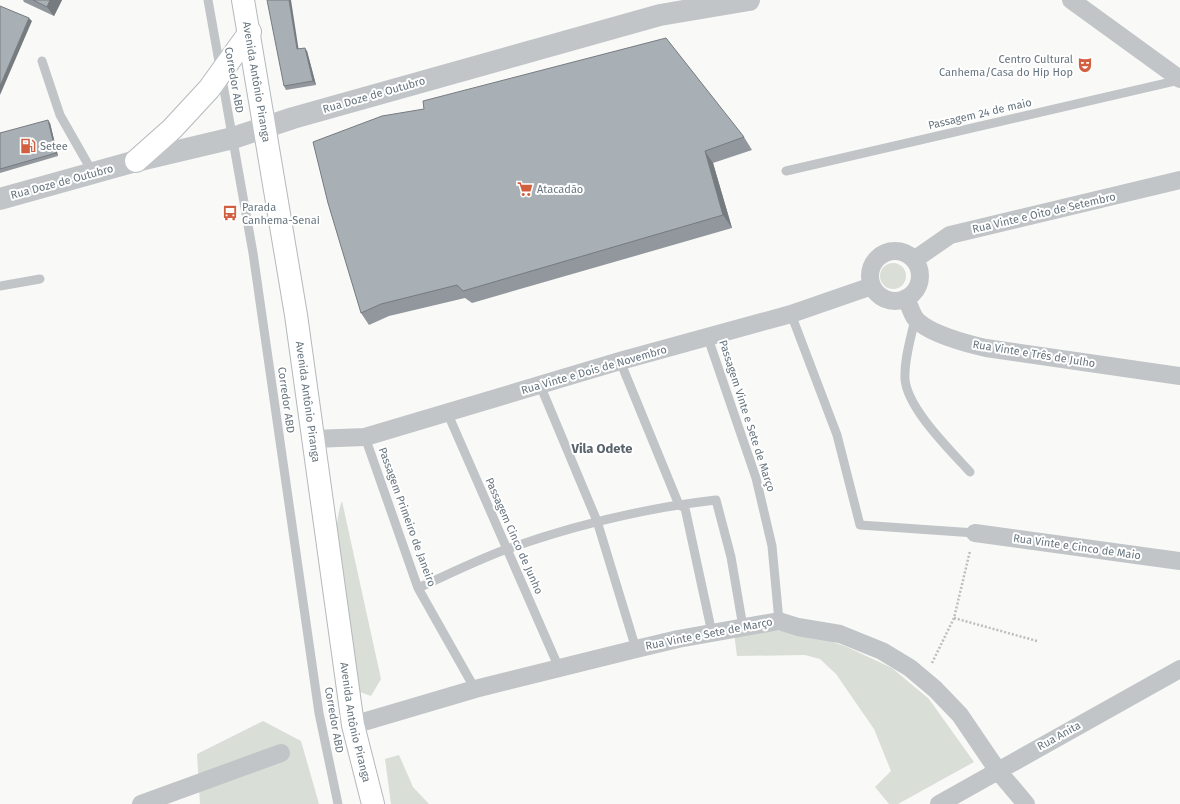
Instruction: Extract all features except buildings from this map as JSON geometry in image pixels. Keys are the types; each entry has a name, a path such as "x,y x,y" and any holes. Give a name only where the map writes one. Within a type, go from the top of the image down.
{"main road":[{"name":"Avenida Antônio Piranga","path":"243,0 250,32 296,315 353,725 373,804"},
{"path":"136,161 172,129 209,88 250,32"}],"street":[{"name":"Rua Doze de Outubro","path":"0,199 136,161 233,138 265,126 660,15 749,0"},
{"path":"1071,0 1180,79"},
{"name":"Rua Vinte e Oito de Setembro","path":"914,260 950,235 1180,180"},
{"path":"901,252 914,260 919,276 918,285 913,292 906,298 890,300 876,293 872,286 870,270 874,263 885,253 901,252"},
{"name":"Rua Vinte e Dois de Novembro","path":"313,439 365,436 620,361 791,314 872,286"},
{"path":"906,298 915,318"},
{"name":"Rua Vinte e Três de Julho","path":"915,318 935,332 957,341 986,348 1180,376"},
{"name":"Rua Vinte e Cinco de Maio","path":"975,533 1180,561"},
{"name":"Rua Vinte e Sete de Março","path":"353,725 475,689 636,649 779,621 798,627 840,634 882,651 910,668 960,715 998,771 1026,804"},
{"name":"Rua Anita","path":"939,804 1180,669"},
{"path":"140,804 281,753"}],"lane":[{"name":"Corredor ABD","path":"208,0 254,261 319,713 338,804"},
{"path":"42,61 60,115 94,173"},
{"name":"Passagem 24 de maio","path":"786,171 1180,79"},
{"path":"0,286 40,279"},
{"path":"791,314 837,435 860,524 975,533"},
{"path":"915,318 906,358 905,380 910,398 921,416 970,472"},
{"name":"Passagem Vinte e Sete de Março","path":"708,338 756,478 772,546 779,621"},
{"path":"620,361 679,504 685,508 712,633"},
{"path":"540,385 597,521 636,649"},
{"name":"Passagem Cinco de Junho","path":"447,412 506,550 559,668"},
{"name":"Passagem Primeiro de Janeiro","path":"365,436 418,588 475,689"},
{"path":"418,588 506,550 597,521 679,504 716,500 731,557 743,627"}],"path":[{"path":"924,680 954,618 975,533"},
{"path":"954,618 1037,641"}],"shaded area":[{"path":"893,263 902,267 906,276 902,285 893,289 884,285 880,276 884,267"},
{"path":"342,501 381,679 371,696 360,692 356,678 340,588 336,540 338,519"},
{"path":"766,629 811,634 847,647 892,668 929,699 974,762 898,804 889,804 875,787 891,771 874,729 836,674 820,659 805,655 737,656 734,633"},
{"path":"263,721 301,741 319,804 200,804 197,754"},
{"path":"399,755 413,787 429,804 391,804 385,759"}],"place":[{"name":"Centro Cultural Canhema/Casa do Hip Hop","path":"1085,65"},
{"name":"Setee","path":"28,146"},
{"name":"Atacadão","path":"525,189"},
{"name":"Parada Canhema-Senai","path":"230,213"}],"district":[{"name":"Vila Odete","path":"602,448"}]}
